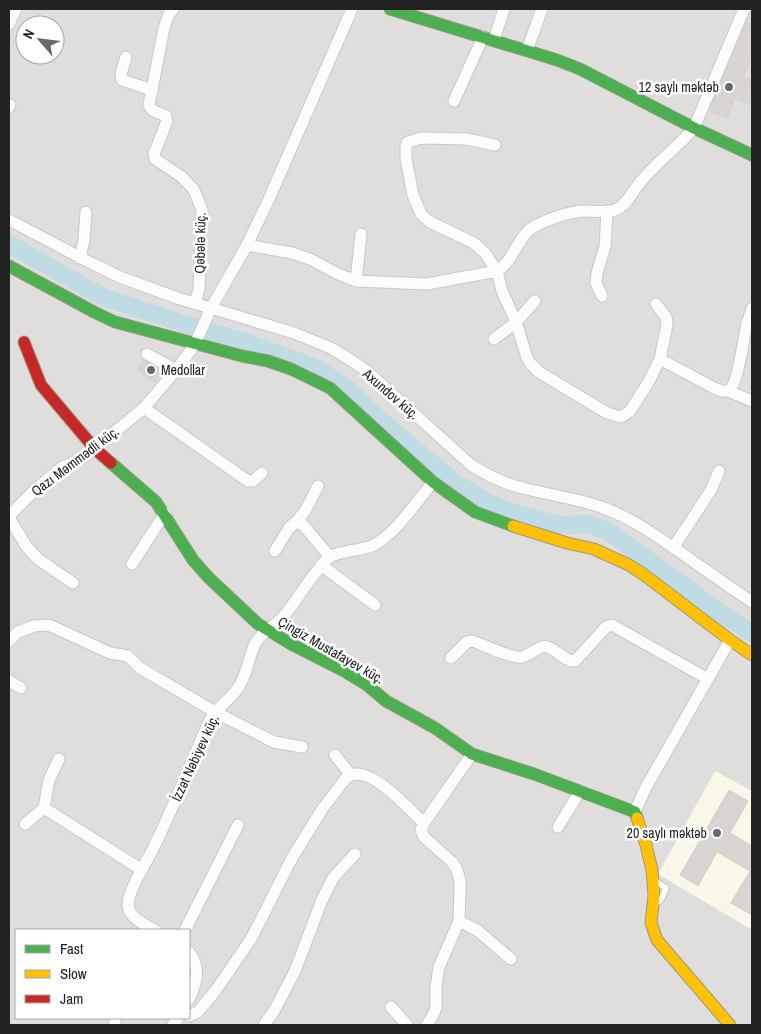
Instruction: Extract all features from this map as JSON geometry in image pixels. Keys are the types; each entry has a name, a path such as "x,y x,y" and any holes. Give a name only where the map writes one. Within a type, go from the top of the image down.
{"street":[{"path":"9,24 16,9"},
{"name":"Qəbələ küç.","path":"172,9 164,28 149,105 152,110 166,116 167,121 154,154 155,159 182,177 194,190 202,210 199,289 195,303"},
{"name":"Qazı Məmmədli küç.","path":"9,517 36,488 61,468 84,457 95,449 144,408 176,370 196,340 209,312 247,245 352,9"},
{"path":"390,9 527,50 580,69 694,128 752,155"},
{"path":"454,101 504,9"},
{"path":"527,50 542,9"},
{"path":"247,245 310,259 356,281 427,284 502,268 531,228 566,214 616,210 622,206 644,178 694,128 744,9"},
{"path":"126,57 121,74 122,80 152,90"},
{"path":"495,145 466,139 421,138 408,142 406,145 406,159 413,196 421,214 430,222 474,243 485,253 497,270 502,291 516,322 527,358 539,372 607,413 621,417 630,411 648,383 660,359 667,325 666,317 656,304"},
{"path":"602,296 596,283 605,247 607,211"},
{"path":"80,258 84,240 86,212"},
{"name":"Axundov küç.","path":"9,220 80,258 128,280 195,303 209,312 294,333 331,348 368,372 471,464 487,475 522,488 600,506 620,515 656,536 752,602"},
{"path":"356,281 361,234"},
{"path":"9,266 105,318 123,325 196,340 242,356 268,361 292,369 330,388 341,396 433,482 475,512 558,540 594,549 629,565 752,655"},
{"path":"494,339 516,322 535,301"},
{"path":"728,391 732,388 738,372 747,323 752,308"},
{"name":"Çingiz Mustafayev küç.","path":"24,342 41,385 95,449 156,502 193,560 208,577 258,624 367,685 386,701 435,728 472,754 635,812"},
{"path":"147,354 176,370"},
{"path":"660,359 714,388 728,391 752,401"},
{"path":"144,408 248,481 253,482 262,473"},
{"path":"673,548 711,490 719,471"},
{"path":"326,561 342,552 361,550 374,545 402,520 433,482"},
{"path":"275,551 290,528 305,511 318,486"},
{"path":"132,564 164,513"},
{"path":"9,517 27,547 38,560 74,583"},
{"path":"297,522 304,526 326,561 375,605"},
{"name":"İzzət Nəbiyev küç.","path":"153,929 133,916 128,904 130,894 153,849 209,722 215,712 238,689 244,678 257,640 266,630 283,618 306,585 326,561"},
{"path":"9,641 18,632 34,626 49,625 110,653 128,656 140,668 215,712 274,742 302,747"},
{"path":"451,658 467,642 473,641 522,658 542,646 547,647 569,661 575,661 606,626 612,625 708,679"},
{"path":"730,640 645,789 635,812 646,847 653,880 654,904 650,921 652,929 658,940 730,1025"},
{"path":"9,681 21,688"},
{"path":"427,1025 436,1007 439,967 459,921 460,880 452,862 424,837 421,830 472,754"},
{"path":"335,755 350,774"},
{"path":"25,824 44,808 49,780 59,759"},
{"path":"190,1016 198,1012 216,990 251,939 292,858 323,808 350,774 363,774 374,779 424,823"},
{"path":"558,827 580,791"},
{"path":"44,808 142,870"},
{"path":"186,929 238,825"},
{"path":"264,1025 274,1011 295,971 322,900 333,878 355,854"},
{"path":"459,921 476,930 511,959"},
{"path":"190,954 196,963 197,975 190,997"},
{"path":"391,1007 408,1025"}],"shaded area":[{"path":"9,9 752,9 752,1025 9,1025"},
{"name":"20 saylı məktəb","path":"715,771 752,791 752,930 658,874"}],"building":[{"path":"746,23 752,25 752,55 743,77 752,81 752,105 735,98 727,118 709,111"},
{"path":"143,360 162,371 154,382 137,370"},
{"path":"729,790 748,801 730,833 752,846 752,915 731,903 750,871 717,852 698,886 680,875"}],"waterway":[{"path":"9,244 103,297 242,341 316,368 350,391 377,417 455,483 489,503 514,513 559,525 587,524 608,531 721,613 752,633"}],"traffic: fast":[{"path":"390,9 557,60 580,69 694,128 752,155"},
{"path":"9,266 115,322 242,356 268,361 291,369 330,388 433,482 475,512 513,526"},
{"path":"111,463 156,502 193,560 208,577 258,624 291,644 344,671 367,685 386,701 435,728 472,754 534,774 635,812 637,818"}],"traffic: slow":[{"path":"513,526 567,543 594,549 629,565 752,655"},
{"path":"637,818 652,870 654,896 651,923 657,940 730,1025"}],"traffic: jam":[{"path":"24,342 41,385 95,449 111,463"}],"place":[{"name":"12 saylı məktəb","path":"729,87"},
{"name":"Medollar","path":"151,370"},
{"name":"20 saylı məktəb","path":"717,833"}]}
